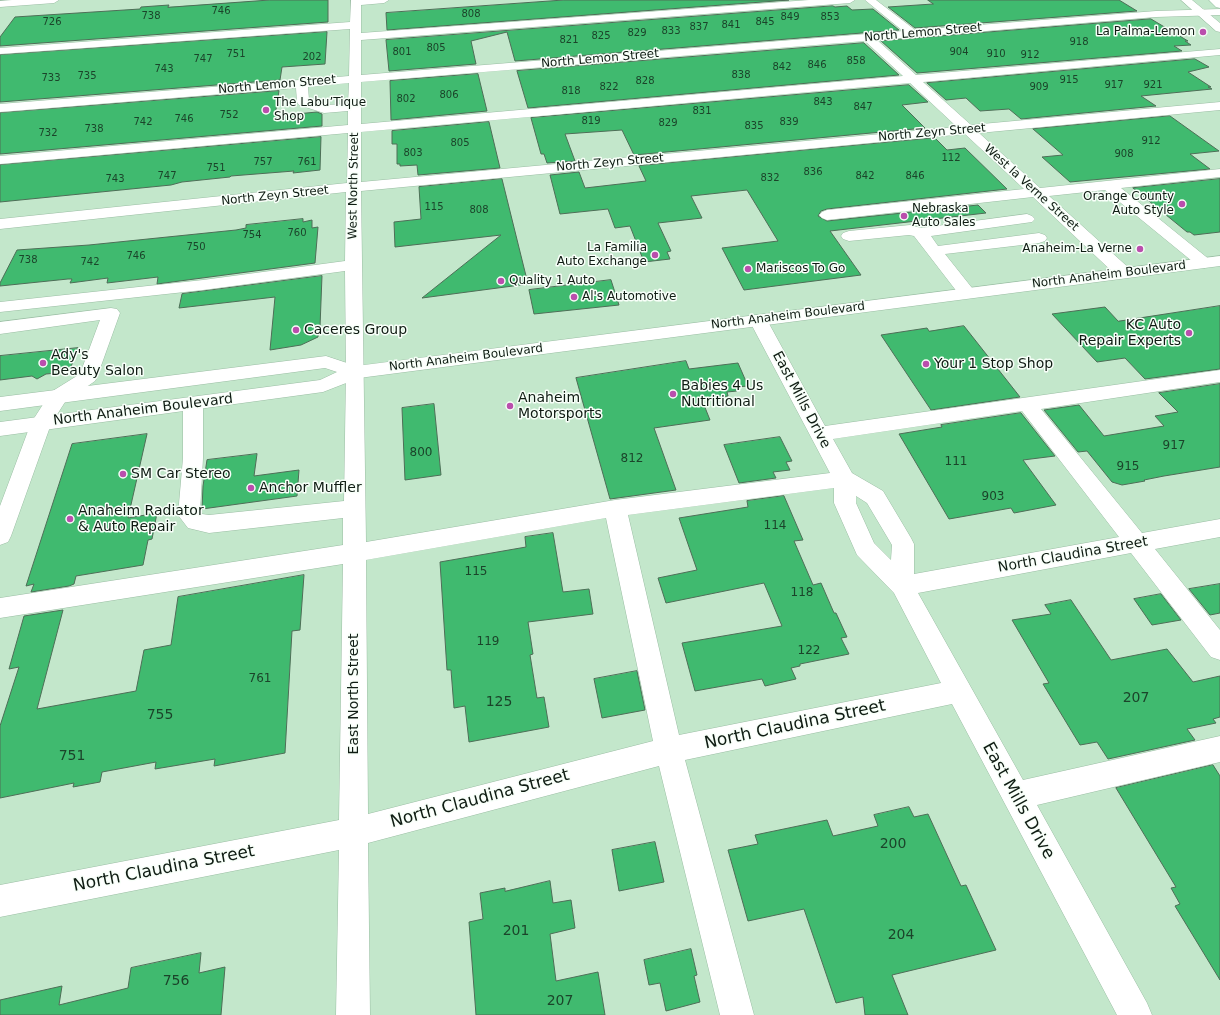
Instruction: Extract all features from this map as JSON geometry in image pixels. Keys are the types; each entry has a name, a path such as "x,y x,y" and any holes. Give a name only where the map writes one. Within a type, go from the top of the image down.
{"street":[{"path":"0,4 54,0"},
{"path":"356,1 384,0"},
{"path":"0,51 355,31 850,0"},
{"path":"870,0 913,34"},
{"path":"1186,0 1220,29"},
{"path":"1214,0 1220,5"},
{"name":"West North Street","path":"355,372 353,265 356,1"},
{"name":"North Lemon Street","path":"0,108 1156,14 1220,12"},
{"name":"West la Verne Street","path":"868,38 966,130 1124,273"},
{"path":"0,160 1220,52"},
{"path":"302,83 303,102 324,109 355,107"},
{"name":"North Zeyn Street","path":"0,224 354,188 1220,106"},
{"path":"827,215 1220,173"},
{"path":"1108,185 1212,262"},
{"path":"850,236 910,230 920,233 1027,219"},
{"path":"920,233 967,293"},
{"path":"934,251 1039,238"},
{"name":"North Anaheim Boulevard","path":"0,429 323,386 355,372 1212,262"},
{"path":"0,307 203,285 353,265"},
{"path":"0,328 111,313 88,377 58,398 41,423 0,536"},
{"name":"East Mills Drive","path":"758,320 844,480 844,503 865,549 902,586 1135,1015"},
{"name":"North Anaheim Boulevard","path":"0,404 58,398 88,392 326,362 355,372"},
{"name":"East North Street","path":"353,1015 355,832 355,372"},
{"path":"820,434 1220,376"},
{"path":"193,404 193,458 189,515 196,522 208,524 354,508"},
{"path":"1027,404 1220,649"},
{"path":"0,608 354,553 615,508 844,480"},
{"name":"East Mills Drive","path":"844,480 875,497 903,544 902,586"},
{"path":"615,508 669,750 737,1015"},
{"name":"North Claudina Street","path":"902,586 1220,528"},
{"name":"North Claudina Street","path":"0,901 355,832 669,750 959,691"},
{"path":"1016,796 1220,749"}],"building":[{"path":"270,0 328,0 328,22 0,46 0,37 15,17 140,9 141,7 169,5 168,7"},
{"path":"564,0 789,0 387,30 386,13"},
{"path":"928,0 1119,0 1137,11 915,28 888,7 933,4"},
{"path":"847,6 852,10 873,9 899,30 515,61 507,32 471,41 476,64 389,71 386,40"},
{"path":"1151,19 1188,41 1185,41 1191,45 1174,46 1182,51 917,73 881,41"},
{"path":"327,32 325,64 282,67 280,80 0,102 0,55"},
{"path":"864,43 899,75 528,108 517,71"},
{"path":"1195,59 1209,67 1188,72 1212,89 1141,96 1156,106 1021,119 1009,109 980,111 966,98 946,100 927,83"},
{"path":"478,74 487,111 391,120 390,81"},
{"path":"909,85 928,102 902,105 925,128 634,155 622,130 565,134 575,161 547,163 544,154 541,154 531,118"},
{"path":"279,91 275,116 317,112 322,114 322,126 0,154 0,113"},
{"path":"1170,116 1219,151 1190,154 1210,169 1070,182 1042,157 1063,155 1033,129"},
{"path":"489,122 500,168 418,175 417,165 400,166 400,164 397,164 397,144 392,144 392,131"},
{"path":"321,137 320,170 231,176 182,182 171,185 0,202 0,165"},
{"path":"935,138 947,150 965,148 1007,189 827,209 821,211 818,216 827,221 978,205 986,213 830,231 861,275 744,290 722,248 778,241 747,190 691,196 702,218 658,223 671,251 667,252 670,259 644,262 630,226 615,228 608,209 560,214 550,175 579,172 585,188 646,181 639,166"},
{"path":"502,179 528,284 422,298 501,235 395,247 394,222 421,219 419,187"},
{"name":"Orange County Auto Style","path":"1220,179 1220,232 1194,235 1187,232 1133,188"},
{"path":"303,219 303,222 312,220 312,228 318,227 315,263 157,284 158,277 107,283 108,278 70,283 72,279 68,279 0,286 0,283 17,250 89,245 236,230 246,228 246,225"},
{"path":"322,276 320,327 318,327 318,337 301,345 270,350 275,297 179,308 182,294"},
{"name":"Al's Automotive","path":"611,280 619,305 534,314 529,290"},
{"path":"1220,306 1220,369 1145,379 1125,358 1097,362 1052,314 1105,307 1118,321"},
{"path":"964,326 1020,397 931,410 881,335 927,328 929,331"},
{"name":"Ady's Beauty Salon","path":"78,348 69,372 46,374 37,379 32,376 0,380 0,356"},
{"path":"686,361 689,369 738,363 748,386 736,387 737,391 727,392 728,396 702,400 710,420 654,428 676,490 610,499 576,378"},
{"path":"1220,384 1220,467 1164,476 1122,485 1112,482 1087,451 1078,452 1044,410 1079,405 1104,436 1164,426 1155,416 1178,412 1159,393"},
{"path":"434,404 441,475 405,480 402,408"},
{"path":"1021,413 1055,456 1023,460 1056,505 1014,513 1011,508 949,519 899,434 942,427 941,425"},
{"path":"147,434 128,518 157,513 152,539 148,540 143,565 76,576 74,584 69,586 31,592 34,584 26,586 72,444"},
{"path":"780,437 792,461 786,462 790,470 773,472 776,478 739,483 724,445"},
{"name":"Anchor Muffler","path":"257,454 254,476 299,470 297,496 202,509 203,486 207,460"},
{"path":"784,496 803,540 794,541 813,585 821,583 834,613 836,613 847,637 841,638 849,654 800,664 800,666 791,668 796,679 765,686 762,679 695,691 682,643 782,626 764,583 666,603 658,578 697,570 679,518 748,507 747,501"},
{"path":"553,533 563,592 589,589 593,614 528,622 533,654 530,655 537,698 544,697 549,727 469,742 465,706 454,708 451,670 447,670 440,562 526,547 525,537"},
{"path":"304,575 300,630 292,631 285,753 214,766 215,759 155,769 156,762 102,772 100,782 73,787 74,783 0,798 0,726 19,667 9,669 24,616 63,610 37,709 136,691 144,650 171,645 178,597"},
{"path":"1220,584 1220,613 1210,615 1189,589"},
{"path":"1161,594 1181,620 1152,625 1134,599"},
{"path":"1071,600 1111,660 1167,649 1193,682 1220,676 1220,717 1213,719 1216,723 1187,729 1195,740 1108,759 1097,742 1080,745 1043,684 1049,683 1012,620 1051,614 1045,605"},
{"path":"637,671 645,710 602,718 594,679"},
{"path":"1213,765 1220,776 1220,980 1175,906 1180,904 1171,888 1176,887 1116,788"},
{"path":"909,807 914,817 928,814 961,886 966,885 996,950 892,975 908,1015 865,1015 863,997 836,1003 804,909 748,921 728,850 758,844 755,835 827,820 833,836 878,826 874,815"},
{"path":"655,842 664,882 619,891 612,850"},
{"path":"550,881 553,903 571,900 575,928 550,934 556,981 598,972 605,1015 476,1015 469,922 483,919 480,893 505,888 505,891"},
{"path":"691,949 697,975 694,976 700,1002 666,1011 660,983 649,985 644,960"},
{"path":"201,953 199,973 225,967 221,1015 0,1015 0,1000 62,986 59,1005 128,988 131,968"}],"place":[{"name":"La Palma-Lemon","path":"1203,32"},
{"name":"The Labu’Tique Shop","path":"266,110"},
{"name":"Orange County Auto Style","path":"1182,204"},
{"name":"Nebraska Auto Sales","path":"904,216"},
{"name":"Anaheim-La Verne","path":"1140,249"},
{"name":"La Familia Auto Exchange","path":"655,255"},
{"name":"Mariscos To Go","path":"748,269"},
{"name":"Quality 1 Auto","path":"501,281"},
{"name":"Al's Automotive","path":"574,297"},
{"name":"Caceres Group","path":"296,330"},
{"name":"KC Auto Repair Experts","path":"1189,333"},
{"name":"Ady's Beauty Salon","path":"43,363"},
{"name":"Your 1 Stop Shop","path":"926,364"},
{"name":"Babies 4 Us Nutritional","path":"673,394"},
{"name":"Anaheim Motorsports","path":"510,406"},
{"name":"SM Car Stereo","path":"123,474"},
{"name":"Anchor Muffler","path":"251,488"},
{"name":"Anaheim Radiator & Auto Repair","path":"70,519"}]}
